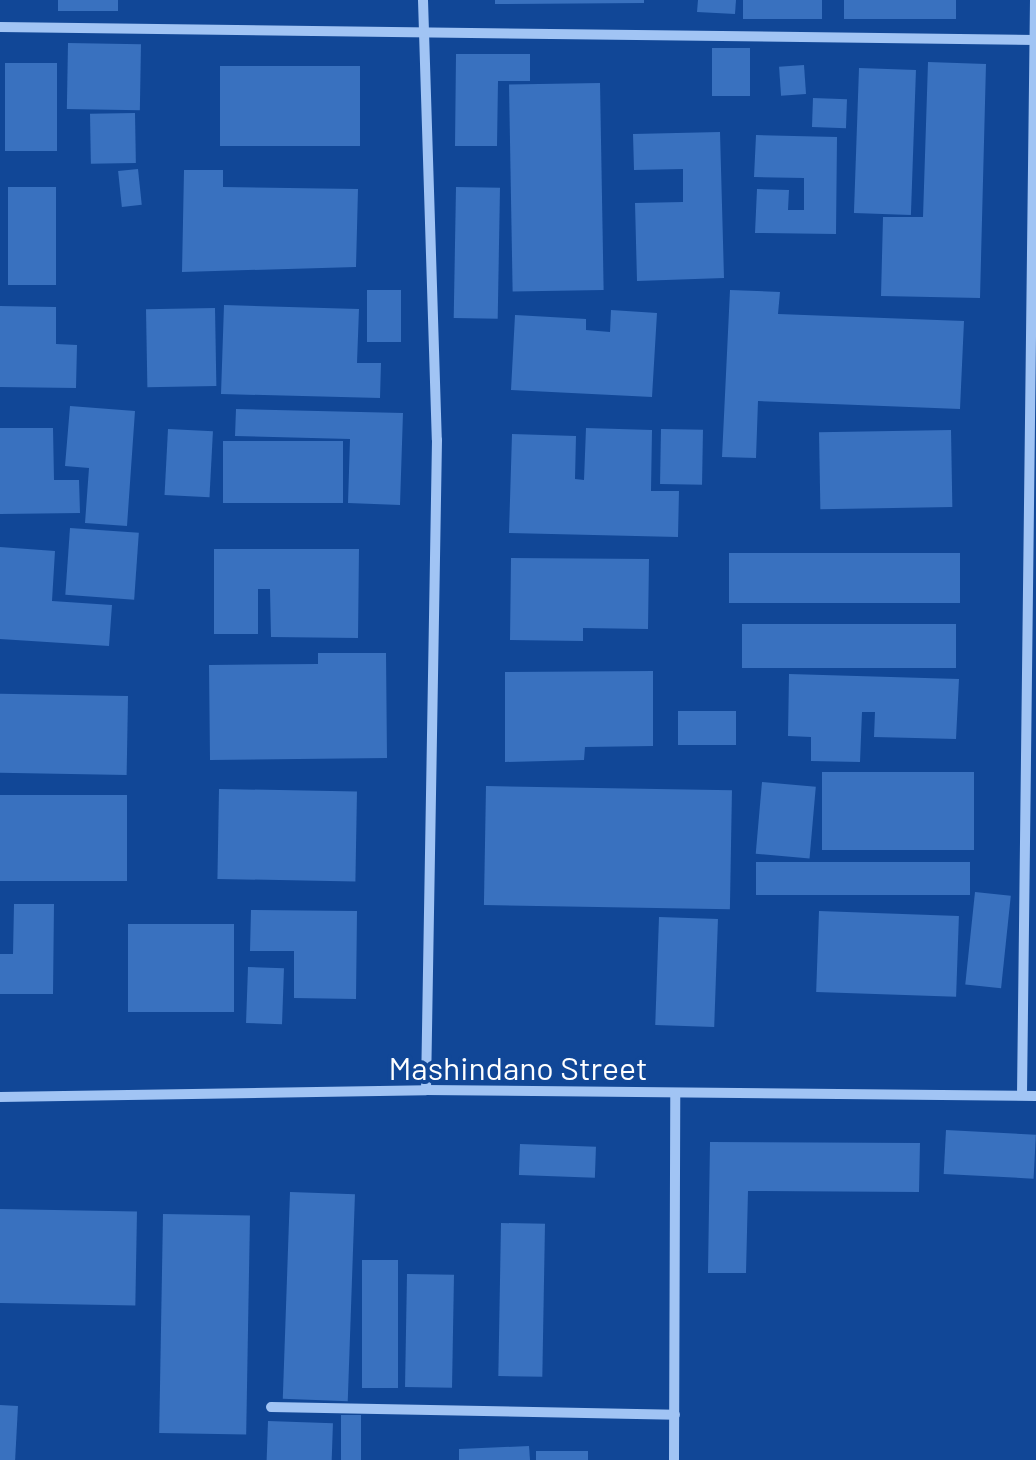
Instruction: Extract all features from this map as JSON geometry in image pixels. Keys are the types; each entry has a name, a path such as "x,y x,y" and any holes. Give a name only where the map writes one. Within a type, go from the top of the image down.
{"street":[{"path":"423,0 437,440 426,1090"},
{"path":"1022,1096 1035,0"},
{"path":"0,27 423,27 1036,40"},
{"name":"Mashindano Street","path":"0,1097 426,1090 1036,1096"},
{"path":"674,1460 675,1093"},
{"path":"271,1407 674,1416"}],"building":[{"path":"58,0 118,0 118,11 58,11"},
{"path":"495,0 644,0 644,3 495,4"},
{"path":"698,0 736,0 735,14 697,12"},
{"path":"743,0 822,0 822,19 743,19"},
{"path":"844,0 956,0 956,19 844,19"},
{"path":"68,43 141,44 140,110 67,109"},
{"path":"712,48 750,48 750,96 712,96"},
{"path":"456,54 530,54 530,81 498,81 497,146 455,146"},
{"path":"928,62 986,64 980,298 881,296 883,217 923,217"},
{"path":"5,63 57,63 57,151 5,151"},
{"path":"804,65 806,94 781,96 779,67"},
{"path":"220,66 360,66 360,146 220,146"},
{"path":"859,68 916,70 911,215 854,213"},
{"path":"600,83 604,290 513,292 509,85"},
{"path":"813,98 847,99 846,128 812,127"},
{"path":"135,113 136,163 91,164 90,114"},
{"path":"720,132 724,278 637,281 635,203 683,202 683,169 634,170 633,134"},
{"path":"756,135 837,137 836,234 755,233 757,189 789,190 788,210 804,210 804,178 754,177"},
{"path":"138,169 142,205 122,207 118,171"},
{"path":"184,170 223,170 223,187 358,189 356,267 182,272"},
{"path":"8,187 56,187 56,285 8,285"},
{"path":"456,187 500,188 498,319 454,318"},
{"path":"367,290 401,290 401,342 367,342"},
{"path":"730,290 780,292 778,314 964,321 960,409 758,401 756,458 722,457"},
{"path":"224,305 359,309 357,363 381,363 380,398 221,394"},
{"path":"0,306 56,307 56,344 77,345 76,388 0,387"},
{"path":"215,308 216,386 147,387 146,309"},
{"path":"611,310 657,313 652,397 511,390 515,315 586,319 586,330 610,332"},
{"path":"70,406 135,411 127,526 85,523 89,468 65,466"},
{"path":"236,409 403,413 400,505 348,503 350,439 235,436"},
{"path":"0,428 53,428 54,480 79,480 80,513 0,514"},
{"path":"586,428 652,430 651,491 679,491 678,537 509,533 512,434 576,436 575,479 584,480"},
{"path":"168,429 213,431 209,497 165,495"},
{"path":"661,429 703,430 702,485 660,484"},
{"path":"951,430 952,507 820,509 819,432"},
{"path":"223,441 343,441 343,503 223,503"},
{"path":"70,528 139,533 134,600 65,595"},
{"path":"0,547 55,551 52,601 112,605 109,646 0,639"},
{"path":"214,549 359,549 358,638 271,637 270,589 258,589 258,634 214,634"},
{"path":"729,553 960,553 960,603 729,603"},
{"path":"511,558 649,559 648,629 583,628 583,641 510,640"},
{"path":"742,624 956,624 956,668 742,668"},
{"path":"318,653 386,653 387,758 210,760 209,665 318,664"},
{"path":"653,671 653,746 585,747 584,760 505,762 505,672"},
{"path":"789,674 959,679 956,739 874,737 875,712 862,712 860,762 811,761 811,737 788,736"},
{"path":"0,694 128,696 127,775 0,773"},
{"path":"678,711 736,711 736,745 678,745"},
{"path":"822,772 974,772 974,850 822,850"},
{"path":"762,782 816,787 810,858 756,854"},
{"path":"486,786 732,790 730,909 484,905"},
{"path":"219,789 357,791 355,881 217,879"},
{"path":"0,795 127,795 127,881 0,881"},
{"path":"756,862 970,862 970,895 756,895"},
{"path":"975,892 1011,896 1001,988 965,984"},
{"path":"14,904 54,904 53,994 0,994 0,954 13,954"},
{"path":"251,910 357,911 356,999 294,998 294,951 250,951"},
{"path":"819,911 959,916 956,997 816,992"},
{"path":"659,917 718,919 714,1027 655,1025"},
{"path":"128,924 234,924 234,1012 128,1012"},
{"path":"248,967 284,968 282,1024 246,1023"},
{"path":"946,1130 1036,1135 1034,1179 944,1174"},
{"path":"710,1142 920,1143 919,1192 748,1191 746,1273 708,1273"},
{"path":"520,1144 596,1147 595,1178 519,1175"},
{"path":"290,1192 355,1194 348,1401 283,1399"},
{"path":"0,1209 137,1211 135,1305 0,1303"},
{"path":"163,1214 250,1216 246,1434 159,1433"},
{"path":"501,1223 545,1224 542,1377 498,1376"},
{"path":"362,1260 398,1260 398,1388 362,1388"},
{"path":"407,1274 454,1275 452,1388 405,1387"},
{"path":"0,1405 18,1406 15,1460 0,1460"},
{"path":"341,1415 361,1415 361,1460 341,1460"},
{"path":"268,1421 333,1423 332,1460 267,1460"},
{"path":"529,1446 530,1460 459,1460 459,1449"},
{"path":"536,1451 588,1451 588,1460 536,1460"}]}
